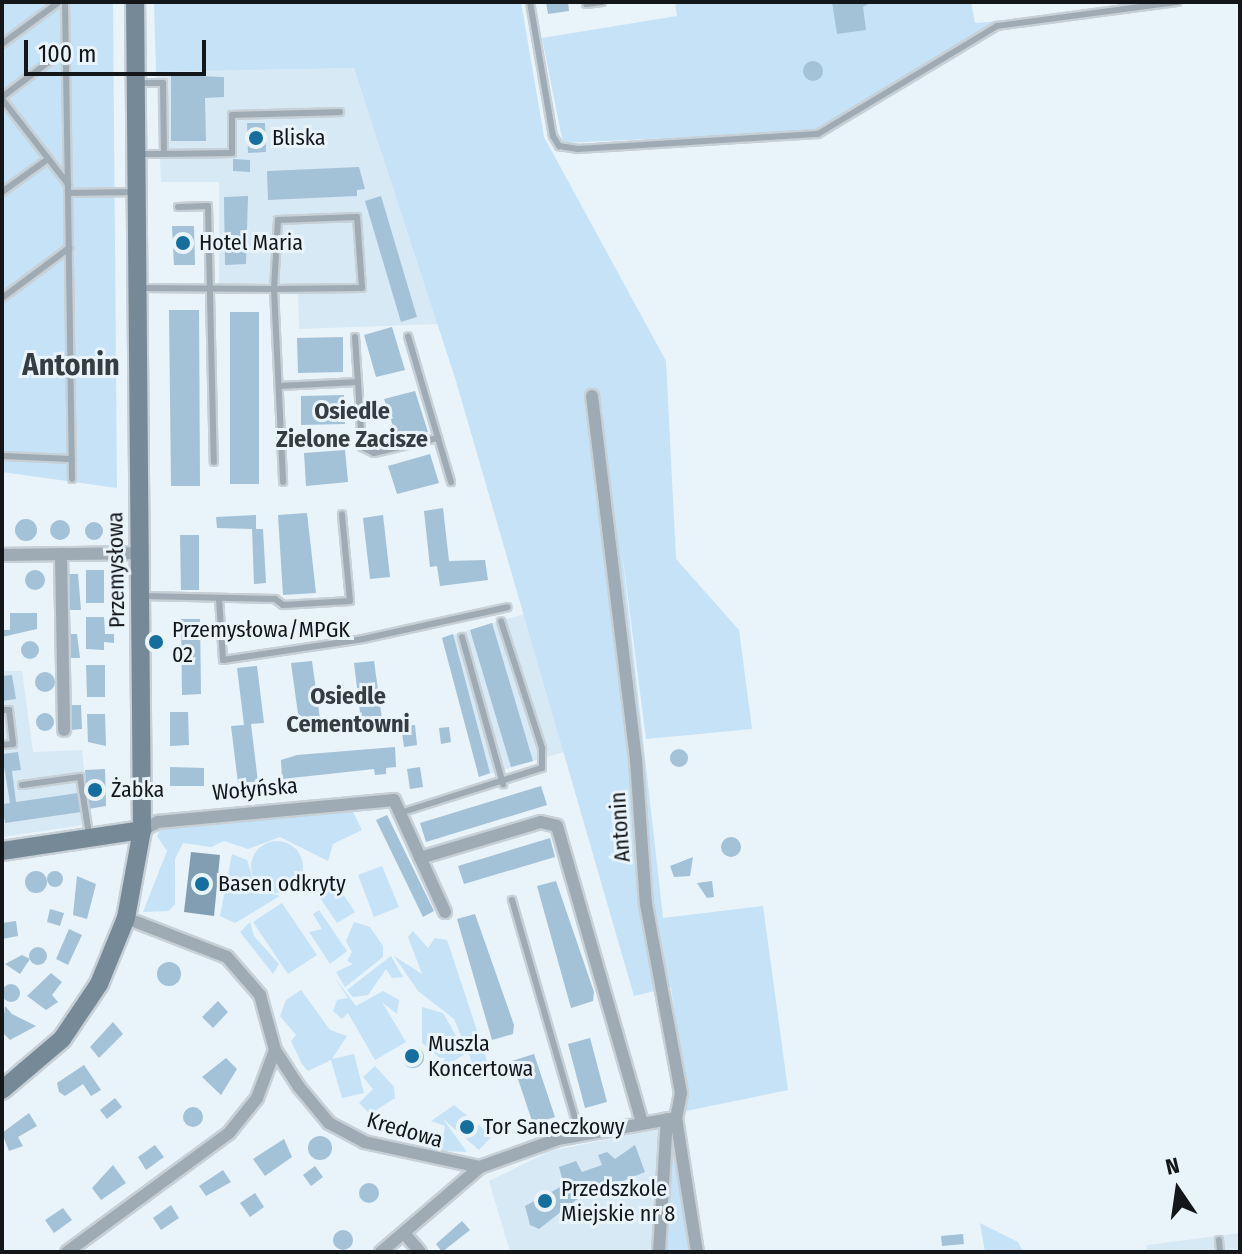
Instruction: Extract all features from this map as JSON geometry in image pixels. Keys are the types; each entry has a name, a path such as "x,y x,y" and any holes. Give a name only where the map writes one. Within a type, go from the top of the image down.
{"main road":[{"name":"Przemysłowa","path":"2,1090 73,1026 107,969 126,918 142,830 135,2"},
{"name":"Wołyńska","path":"2,849 142,830"}],"street":[{"name":"Antonin","path":"592,396 636,759 646,904 681,1093 672,1119 697,1252"},
{"path":"2,555 139,553"},
{"path":"61,554 64,730"},
{"name":"Wołyńska","path":"142,830 158,822 394,800 400,813"},
{"path":"400,813 445,912"},
{"path":"420,858 541,822 557,826 642,1123"},
{"name":"Kredowa","path":"126,918 227,957 260,995 275,1050 329,1123 406,1156 480,1167 580,1135 672,1119"},
{"path":"67,1252 229,1133 257,1098 275,1050"},
{"path":"659,1252 672,1119"},
{"path":"381,1252 480,1167"},
{"path":"404,1233 420,1252"}],"lane":[{"path":"2,44 59,2"},
{"path":"65,2 72,479"},
{"path":"530,2 553,136 559,146 577,149 818,134 997,26 1177,2"},
{"path":"586,4 602,2"},
{"path":"66,49 2,98 68,184"},
{"path":"135,83 163,83 164,154"},
{"path":"136,154 232,153 232,115 340,112"},
{"path":"2,192 48,159"},
{"path":"68,193 136,192"},
{"path":"178,207 208,206 214,462"},
{"path":"137,288 274,289 362,288 357,217 278,220 274,289 283,482"},
{"path":"2,298 69,248"},
{"path":"408,336 451,482"},
{"path":"355,337 362,447 367,451 385,453 438,438"},
{"path":"279,386 358,382"},
{"path":"2,456 72,459"},
{"path":"140,596 275,599 283,605 350,601 342,514"},
{"path":"219,598 223,660 363,639 508,607"},
{"path":"400,813 503,784 542,768 542,748 501,621"},
{"path":"462,637 503,784"},
{"path":"2,710 9,710 13,744 2,745"},
{"path":"22,785 80,777 90,838"},
{"path":"512,900 580,1135"},
{"path":"1219,1240 1220,1252"}],"shaded area":[{"path":"2,2 113,2 117,488 2,472"},
{"path":"154,2 521,2 544,137 666,361 676,559 739,630 752,729 646,739 621,544 663,918 763,906 788,1090 686,1111 671,987 634,996 456,381 354,68 156,72"},
{"path":"675,2 971,2 975,23 1003,21 818,131 563,143 542,38 677,16"},
{"path":"354,68 439,324 299,329 298,293 219,294 219,182 161,182 156,72"},
{"path":"524,614 564,752 479,777 442,638"},
{"path":"2,671 22,671 33,752 82,750 90,824 2,837"},
{"path":"352,810 362,830 333,844 328,861 280,837 248,849 224,841 211,847 183,843 175,859 175,904 169,911 143,912 167,851 157,836 162,825"},
{"path":"277,841 296,848 303,867 296,886 277,893 258,886 251,867 258,848"},
{"name":"Basen odkryty","path":"191,852 220,855 214,916 184,912"},
{"path":"232,854 247,860 256,889 280,896 235,923 220,916"},
{"path":"382,866 399,907 374,917 358,875"},
{"path":"334,881 355,912 337,923 316,892"},
{"path":"282,903 317,955 288,974 253,922"},
{"path":"319,910 347,951 330,964 309,932 322,929 313,914"},
{"path":"250,922 254,936 279,964 273,974 240,932"},
{"path":"354,922 370,927 383,946 383,957 345,987 336,972 353,964 347,961 352,952 346,941"},
{"path":"413,931 428,948 435,938 447,940 491,1073 475,1069 454,1019 418,991 394,956 422,974 408,937"},
{"path":"391,956 403,977 392,978 386,969 368,995 353,997 347,990"},
{"path":"334,977 356,1006 383,991 399,1000 397,1014 382,1002 406,1042 375,1060 348,1013 342,1019 333,1011 337,1000 348,998"},
{"path":"301,990 330,1030 347,1036 332,1059 354,1054 364,1093 342,1098 331,1060 308,1071 302,1064 291,1041 296,1035 280,1016 286,1000"},
{"path":"422,1007 443,1013 466,1053 448,1065 422,1043"},
{"path":"375,1066 394,1087 395,1098 370,1114 359,1103 373,1089 363,1077"},
{"name":"Tor Saneczkowy","path":"454,1105 492,1136 479,1150 443,1119 467,1152 441,1151 445,1126 431,1121"},
{"path":"660,1129 652,1252 510,1252 489,1181 550,1151"},
{"path":"673,1144 676,1147 694,1252 663,1252"},
{"path":"980,1223 1018,1242 1023,1252 985,1252"},
{"path":"1240,1233 1240,1252 1146,1252 1147,1245"}],"building":[{"path":"546,2 568,2 569,11 548,14"},
{"path":"832,2 872,2 863,7 866,30 837,34"},
{"path":"813,61 820,64 823,71 820,78 813,81 806,78 803,71 806,64"},
{"path":"171,75 224,77 224,97 205,98 206,141 171,141"},
{"name":"Bliska","path":"247,123 265,123 266,152 248,153"},
{"path":"233,159 250,160 250,172 233,171"},
{"path":"359,167 365,189 357,190 357,196 268,200 267,171"},
{"path":"248,196 246,264 225,265 224,197"},
{"path":"381,196 417,317 401,322 365,201"},
{"name":"Hotel Maria","path":"172,226 194,226 195,265 174,265"},
{"path":"169,310 199,310 200,486 171,486"},
{"path":"230,312 259,312 259,484 230,484"},
{"path":"392,327 405,370 376,377 364,335"},
{"path":"343,337 343,372 298,373 297,338"},
{"path":"415,391 428,432 398,441 384,399"},
{"path":"344,395 345,424 301,425 301,396"},
{"path":"345,450 348,482 306,486 304,453"},
{"path":"430,454 439,483 397,494 388,466"},
{"path":"443,508 449,561 485,560 488,580 440,586 437,566 430,567 424,511"},
{"path":"307,513 316,593 283,595 278,515"},
{"path":"256,515 256,529 263,529 266,583 254,584 252,529 217,528 216,517"},
{"path":"383,515 390,577 370,579 363,518"},
{"path":"26,519 34,522 37,530 34,538 26,541 18,538 15,530 18,522"},
{"path":"60,520 67,523 70,530 67,537 60,540 53,537 50,530 53,523"},
{"path":"90,522 98,522 103,531 101,538 90,540 85,535 85,527"},
{"path":"180,535 199,535 199,590 181,590"},
{"path":"31,570 39,570 45,580 39,590 31,590 25,584 25,576"},
{"path":"86,570 104,570 104,603 86,603"},
{"path":"67,574 78,574 81,610 68,610"},
{"path":"10,613 37,613 37,629 2,637 2,630 10,630"},
{"path":"86,617 104,617 105,634 114,634 114,643 104,642 104,650 86,649"},
{"path":"181,619 200,619 201,694 182,695"},
{"path":"492,623 533,761 511,767 470,630"},
{"path":"68,634 77,634 80,658 68,658"},
{"path":"453,634 490,773 479,777 442,638"},
{"path":"26,641 34,641 39,650 37,657 26,659 21,654 21,646"},
{"path":"312,661 320,719 299,721 291,663"},
{"path":"374,661 382,719 361,720 354,663"},
{"path":"86,665 105,665 105,697 87,697"},
{"path":"257,666 264,723 251,724 258,782 238,783 231,726 244,725 237,668"},
{"path":"45,672 52,675 55,682 52,689 45,692 38,689 35,682 38,675"},
{"path":"12,675 16,699 2,701 2,676"},
{"path":"70,705 81,705 82,729 71,730"},
{"path":"170,712 188,712 189,745 170,746"},
{"path":"41,713 49,713 54,722 52,729 41,731 36,726 36,718"},
{"path":"87,714 105,714 106,746 88,742"},
{"path":"415,725 417,745 404,747 401,726"},
{"path":"449,727 451,742 441,744 439,728"},
{"path":"395,747 396,767 386,768 386,774 375,775 374,769 282,779 281,760 297,755"},
{"path":"679,749 688,758 679,767 670,758"},
{"path":"18,752 21,770 12,771 16,802 78,793 81,812 5,823 2,804 10,803 2,754"},
{"path":"170,767 204,768 204,786 170,786"},
{"path":"420,767 423,787 410,789 407,769"},
{"name":"Żabka","path":"105,769 106,806 88,809 85,770"},
{"path":"541,786 547,805 426,842 420,823"},
{"path":"387,815 434,911 423,917 376,820"},
{"path":"731,837 738,840 741,847 738,854 731,857 724,854 721,847 724,840"},
{"path":"550,838 555,857 464,884 458,866"},
{"path":"693,857 690,876 674,877 670,866"},
{"path":"36,871 44,874 47,882 44,890 36,893 28,890 25,882 28,874"},
{"path":"55,871 63,879 55,887 47,879"},
{"path":"77,876 96,884 87,919 73,915"},
{"path":"556,881 594,992 593,1001 571,1008 537,886"},
{"path":"712,881 714,897 707,898 697,883"},
{"path":"50,909 64,913 60,926 47,922"},
{"path":"475,914 514,1025 513,1034 492,1040 457,919"},
{"path":"16,921 18,936 2,939 2,923"},
{"path":"69,929 82,935 68,965 56,959"},
{"path":"38,947 47,956 38,965 29,956"},
{"path":"22,955 30,959 20,974 5,964"},
{"path":"169,962 177,966 181,974 177,982 169,986 161,982 157,974 161,966"},
{"path":"51,973 62,982 52,995 58,1002 46,1010 27,996"},
{"path":"11,984 20,993 11,1002 2,993"},
{"path":"218,1001 228,1012 213,1028 202,1017"},
{"path":"5,1006 12,1014 36,1026 10,1040 2,1032"},
{"path":"113,1022 123,1034 99,1058 90,1047"},
{"path":"590,1038 607,1102 585,1108 568,1044"},
{"name":"Muszla Koncertowa","path":"413,1046 421,1049 424,1057 421,1065 413,1068 405,1065 402,1057 405,1049"},
{"path":"534,1054 555,1117 533,1124 512,1061"},
{"path":"226,1058 237,1069 221,1095 202,1077"},
{"path":"84,1065 101,1090 91,1096 83,1084 65,1096 59,1092 57,1083"},
{"path":"115,1098 122,1107 107,1119 100,1110"},
{"path":"189,1107 197,1107 203,1117 197,1127 189,1127 183,1121 183,1113"},
{"path":"29,1113 37,1126 18,1137 23,1146 9,1151 2,1133"},
{"path":"320,1136 329,1139 332,1148 329,1157 320,1160 311,1157 308,1148 311,1139"},
{"path":"284,1139 292,1157 265,1176 253,1159"},
{"path":"155,1145 164,1157 146,1170 138,1157"},
{"path":"635,1145 645,1172 576,1200 539,1229 530,1225 525,1206 564,1185 559,1167 576,1161 582,1172 602,1165 598,1155 607,1152 615,1159"},
{"path":"113,1165 126,1183 101,1200 92,1188"},
{"path":"315,1166 323,1177 311,1186 303,1175"},
{"path":"223,1170 231,1182 206,1196 199,1186"},
{"path":"369,1183 376,1186 379,1193 376,1200 369,1203 362,1200 359,1193 362,1186"},
{"path":"255,1193 264,1207 250,1217 240,1203"},
{"path":"171,1205 179,1218 161,1230 153,1218"},
{"path":"63,1208 72,1220 54,1233 45,1220"},
{"path":"462,1221 470,1230 442,1252 436,1244"},
{"path":"339,1230 347,1230 353,1240 347,1250 339,1250 333,1244 333,1236"},
{"path":"963,1234 964,1244 942,1246 941,1236"}],"place":[{"name":"Bliska","path":"256,138"},
{"name":"Hotel Maria","path":"183,243"},
{"name":"Przemysłowa/MPGK 02","path":"156,642"},
{"name":"Żabka","path":"95,790"},
{"name":"Basen odkryty","path":"202,884"},
{"name":"Muszla Koncertowa","path":"412,1056"},
{"name":"Tor Saneczkowy","path":"467,1127"},
{"name":"Przedszkole Miejskie nr 8","path":"545,1201"}],"district":[{"name":"Antonin","path":"71,365"},
{"name":"Osiedle Zielone Zacisze","path":"352,426"},
{"name":"Osiedle Cementowni","path":"348,711"}]}
